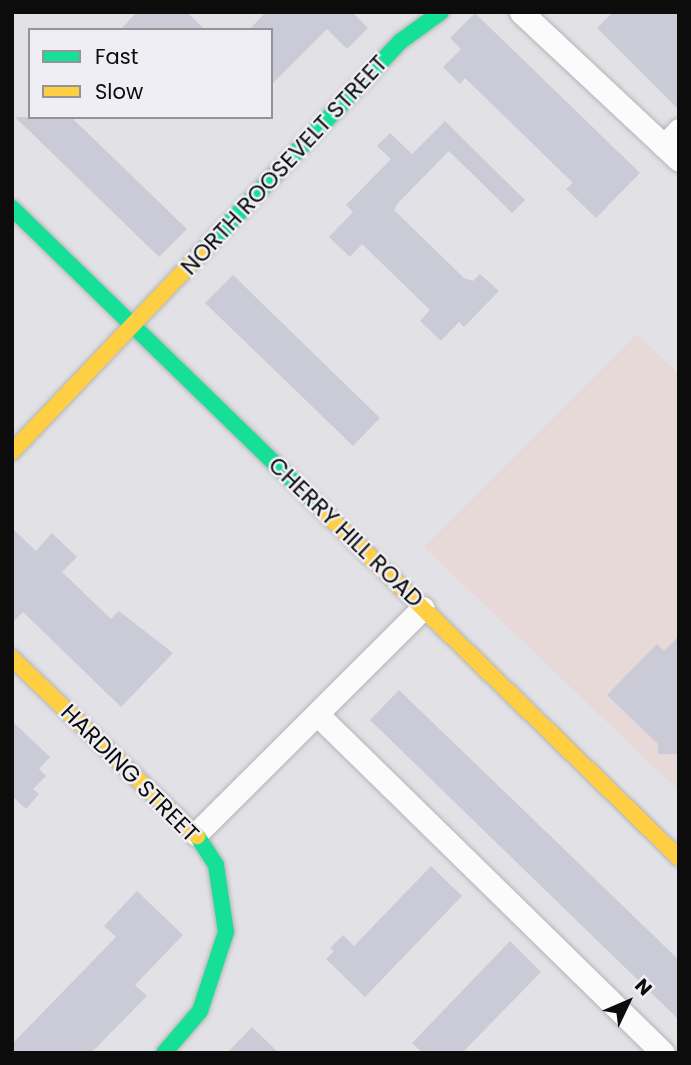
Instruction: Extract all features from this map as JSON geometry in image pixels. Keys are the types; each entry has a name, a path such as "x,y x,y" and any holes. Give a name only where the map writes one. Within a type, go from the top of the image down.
{"street":[{"name":"NORTH ROOSEVELT STREET","path":"12,452 395,48 441,12"},
{"path":"521,12 674,145"},
{"name":"CHERRY HILL ROAD","path":"12,208 679,858"},
{"path":"196,834 423,608"},
{"name":"HARDING STREET","path":"16,669 196,834 216,865 225,897 226,932 200,1011 164,1053"},
{"path":"317,714 663,1053"}],"shaded area":[{"path":"637,334 679,374 679,791 424,547"}],"building":[{"path":"137,12 187,12 203,28 122,28"},
{"path":"266,12 352,12 368,28 347,49 327,29 273,83 273,28 251,28"},
{"path":"613,12 679,12 679,110 597,28"},
{"path":"475,13 640,173 596,218 566,189 573,183 465,78 460,84 443,67 461,49 450,38"},
{"path":"15,117 73,119 187,229 159,257"},
{"path":"445,121 525,200 512,213 449,151 398,203 394,210 464,278 473,281 480,274 499,291 464,327 459,322 441,341 420,321 430,310 362,244 350,257 329,237 353,212 346,205 391,159 377,146 390,133 412,154"},
{"path":"233,275 380,418 353,446 205,303"},
{"path":"12,528 36,551 52,533 77,557 62,572 111,619 119,611 173,653 121,707 23,612 12,623"},
{"path":"679,636 679,754 658,754 658,744 607,695 657,644 664,651"},
{"path":"399,690 679,960 679,1020 370,720"},
{"path":"12,721 50,757 39,769 46,776 33,789 39,794 26,809 12,796"},
{"path":"431,866 462,896 365,997 326,959 334,951 330,948 343,935 354,946"},
{"path":"137,891 183,935 135,985 147,996 91,1053 12,1053 12,1044 116,937 104,926"},
{"path":"510,941 541,972 462,1053 423,1053 412,1043"},
{"path":"252,1027 279,1053 227,1053"}],"traffic: fast":[{"path":"201,253 401,41 441,12"},
{"path":"12,208 320,508"},
{"path":"164,1053 200,1011 226,932 216,865 197,836"}],"traffic: slow":[{"path":"12,452 201,253"},
{"path":"320,508 679,858"},
{"path":"12,658 197,836"}]}
